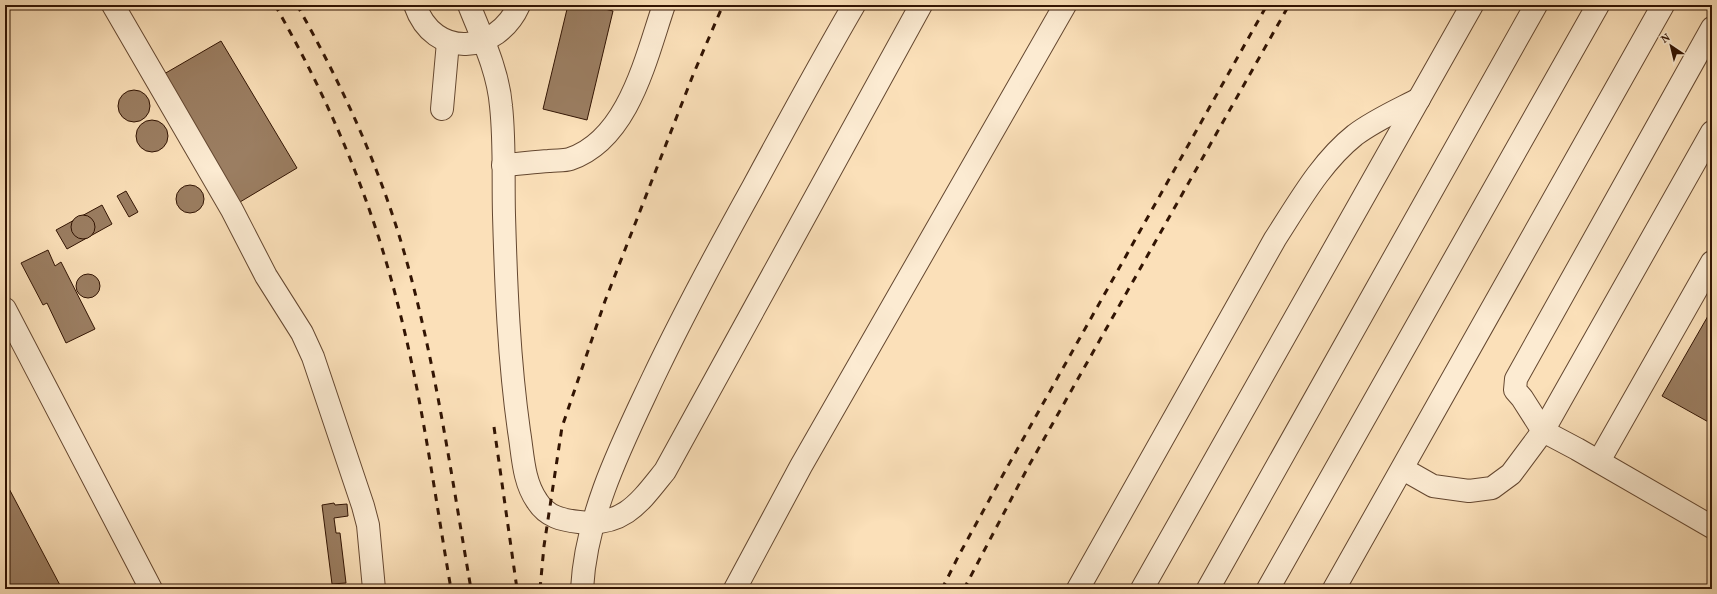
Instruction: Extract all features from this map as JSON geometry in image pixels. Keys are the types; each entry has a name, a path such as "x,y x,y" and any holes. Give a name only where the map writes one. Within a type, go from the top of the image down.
{"lane":[{"path":"113,5 232,210 266,276 302,333 314,357 368,525 374,589"},
{"path":"415,5 426,25 436,36 448,42 458,44 484,41 496,34 507,24 519,5"},
{"path":"469,5 498,81 502,107 505,260 515,401 529,488 537,502 552,516 565,520 594,522 614,519 630,511 638,504 666,471 921,5"},
{"path":"503,165 568,159 583,154 596,145 614,126 626,107 635,88 664,5"},
{"path":"582,589 583,569 594,522 602,494 619,451 682,316 854,5"},
{"path":"734,589 805,459 1065,5"},
{"path":"1142,589 1472,5"},
{"path":"1208,589 1536,5"},
{"path":"1268,589 1598,5"},
{"path":"1334,589 1403,469 1663,5"},
{"path":"1712,28 1516,379 1515,390 1522,398 1543,431 1599,461 1712,527"},
{"path":"442,109 448,42"},
{"path":"1078,589 1275,239 1311,184 1330,159 1355,135 1374,122 1419,99"},
{"path":"1403,469 1433,486 1469,491 1492,488 1511,474 1543,431 1712,132"},
{"path":"1599,461 1712,262"},
{"path":"5,309 151,589"}],"building":[{"path":"568,5 589,5 613,11 587,120 543,109"},
{"path":"221,41 297,168 240,202 164,74"},
{"path":"131,90 137,90 147,97 150,106 149,112 143,119 137,122 131,122 121,115 118,109 118,103 125,93"},
{"path":"149,120 155,120 165,127 168,136 167,142 161,149 155,152 149,152 139,145 136,139 136,133 143,123"},
{"path":"190,185 200,189 204,199 200,209 190,213 180,209 176,199 180,189"},
{"path":"126,191 138,212 129,217 117,196"},
{"path":"102,205 112,224 67,249 56,230"},
{"path":"83,215 92,218 95,227 92,236 83,239 74,236 71,227 74,218"},
{"path":"48,250 55,266 61,262 95,329 66,343 47,303 43,305 21,263"},
{"path":"88,274 97,277 100,286 97,295 88,298 79,295 76,286 79,277"},
{"path":"1712,309 1712,424 1662,396"},
{"path":"5,481 62,589 5,589"},
{"path":"334,503 335,505 347,504 348,516 334,518 336,533 340,533 346,583 332,584 322,505"}],"railway":[{"path":"275,5 332,117 348,154 377,232 408,347 428,450 451,589"},
{"path":"297,5 343,92 381,183 402,245 414,287 433,373 471,589"},
{"path":"540,589 544,546 562,427 605,301 693,75 723,5"},
{"path":"942,589 1004,473 1267,5"},
{"path":"964,589 1027,469 1289,5"},
{"path":"494,427 517,589"}]}
